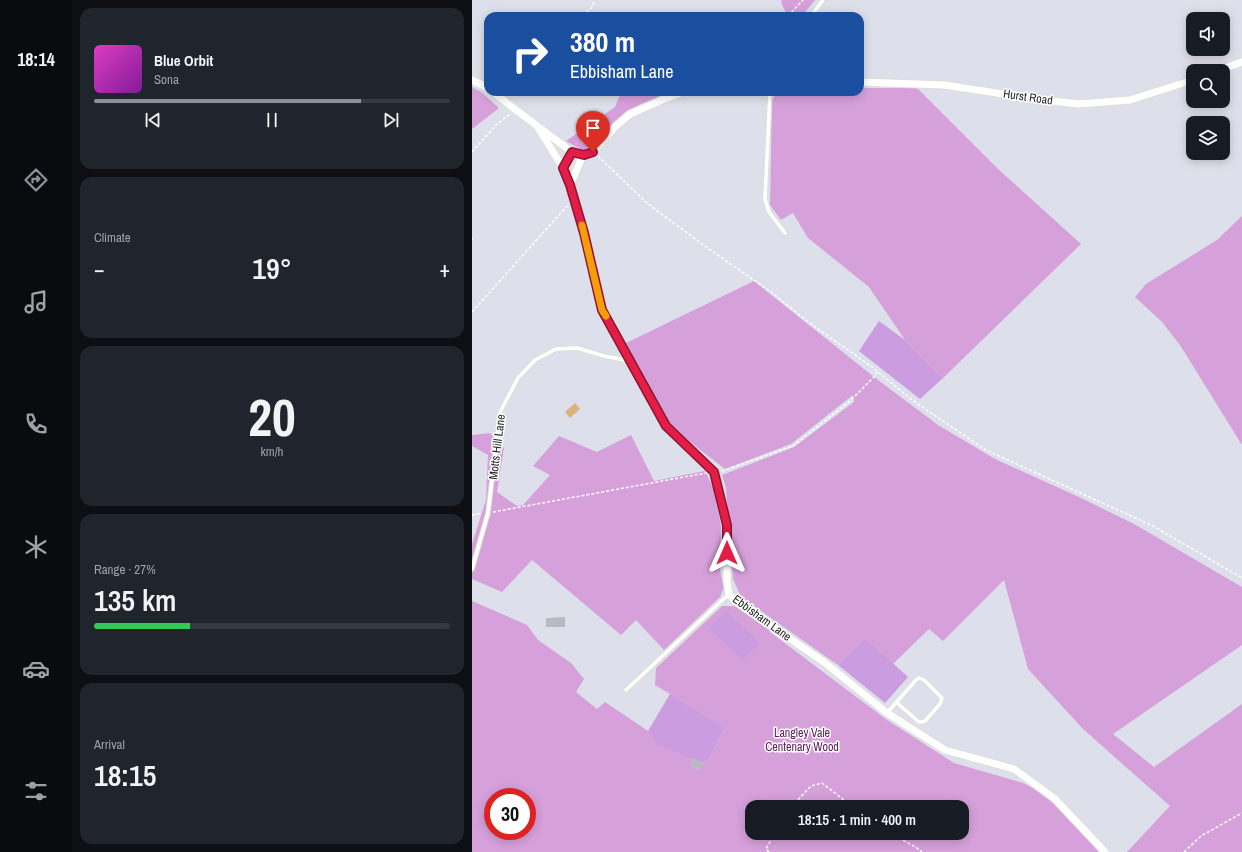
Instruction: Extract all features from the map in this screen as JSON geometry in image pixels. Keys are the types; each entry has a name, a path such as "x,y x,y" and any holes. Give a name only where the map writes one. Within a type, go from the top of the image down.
{"street":[{"path":"1230,66 1242,62"},
{"path":"472,80 484,86"},
{"name":"Hurst Road","path":"864,82 944,85 1079,104 1130,100 1186,82"},
{"path":"498,96 572,152 584,155 593,152 615,127 630,114 672,96"},
{"path":"537,126 563,168 570,185 584,233 602,310 666,426 714,472"},
{"path":"563,168 572,152"},
{"path":"570,185 584,155"},
{"name":"Ebbisham Lane","path":"714,472 727,525 727,581 729,594 735,601 824,662 887,712 945,750 1014,770 1054,798 1104,852"}],"lane":[{"path":"814,12 823,0"},
{"path":"770,96 766,199 770,212 786,233"},
{"name":"Motts Hill Lane","path":"472,569 488,512 500,412 518,378 535,360 556,349 578,348 604,356 630,360"},
{"path":"626,690 729,594"},
{"path":"887,712 896,702 916,680 919,678 924,680 941,697 942,700 930,716 922,722 919,722 896,702"}],"path":[{"path":"587,12 592,7 595,0"},
{"path":"792,12 802,0"},
{"path":"472,152 496,125 516,110"},
{"path":"593,152 648,204 771,292 912,400 986,450 1153,526 1242,578"},
{"path":"472,312 567,206 575,201"},
{"path":"472,515 724,471 793,446 850,401 874,377 877,372"},
{"path":"798,800 811,786 822,783 844,800"},
{"path":"1184,852 1201,836 1242,813"},
{"path":"769,852 766,849 771,840"},
{"path":"903,840 922,852"}],"green space":[{"path":"782,0 815,0 805,12 786,12 781,2"},
{"path":"472,87 481,92 499,108 472,129"},
{"path":"864,88 917,88 997,168 1081,244 943,378 905,340 869,287 808,238 793,213 781,220 770,205 772,99 775,96 864,96"},
{"path":"619,96 660,96 639,105 609,127 584,151 566,141 615,107"},
{"path":"1242,216 1242,445 1180,345 1162,322 1135,297 1146,284 1217,240"},
{"path":"754,281 874,377 938,425 995,459 1134,524 1242,587 1242,645 1113,734 1154,767 1242,704 1242,852 1127,852 1170,806 1083,729 1028,669 1004,580 943,641 929,629 893,664 865,638 838,665 741,597 733,579 726,488 722,475 794,447 854,402 853,395 791,444 725,469 690,442 669,423 626,343"},
{"path":"490,433 504,448 497,492 517,506 523,505 550,475 533,466 559,436 597,452 631,435 654,481 705,471 713,487 721,525 720,570 724,587 720,597 664,650 636,620 621,635 532,560 502,592 472,579 472,544 486,500 488,455 472,446 472,435"},
{"name":"Langley Vale Centenary Wood","path":"472,601 527,625 538,640 571,663 584,679 576,692 597,709 605,702 648,731 660,746 693,758 690,765 699,770 703,763 710,758 725,727 655,685 656,668 722,606 735,606 773,627 770,632 887,720 954,763 1023,783 1054,798 1105,852 472,852"}],"shaded area":[{"path":"879,321 905,340 943,378 920,399 859,351"},
{"path":"575,403 580,409 570,418 565,412"},
{"path":"726,611 760,643 743,660 709,628"},
{"path":"865,638 908,677 885,703 838,665"},
{"path":"670,694 725,727 710,758 703,763 659,746 648,731"}],"building":[{"path":"565,617 565,627 546,627 546,618"},
{"path":"693,758 703,763 700,770 690,765"}],"slow traffic":[{"path":"582,225 602,310 606,316"}],"route":[{"path":"593,152 584,155 572,152 563,168 570,185 584,233 602,310 666,426 714,472 727,525 727,553"}]}
